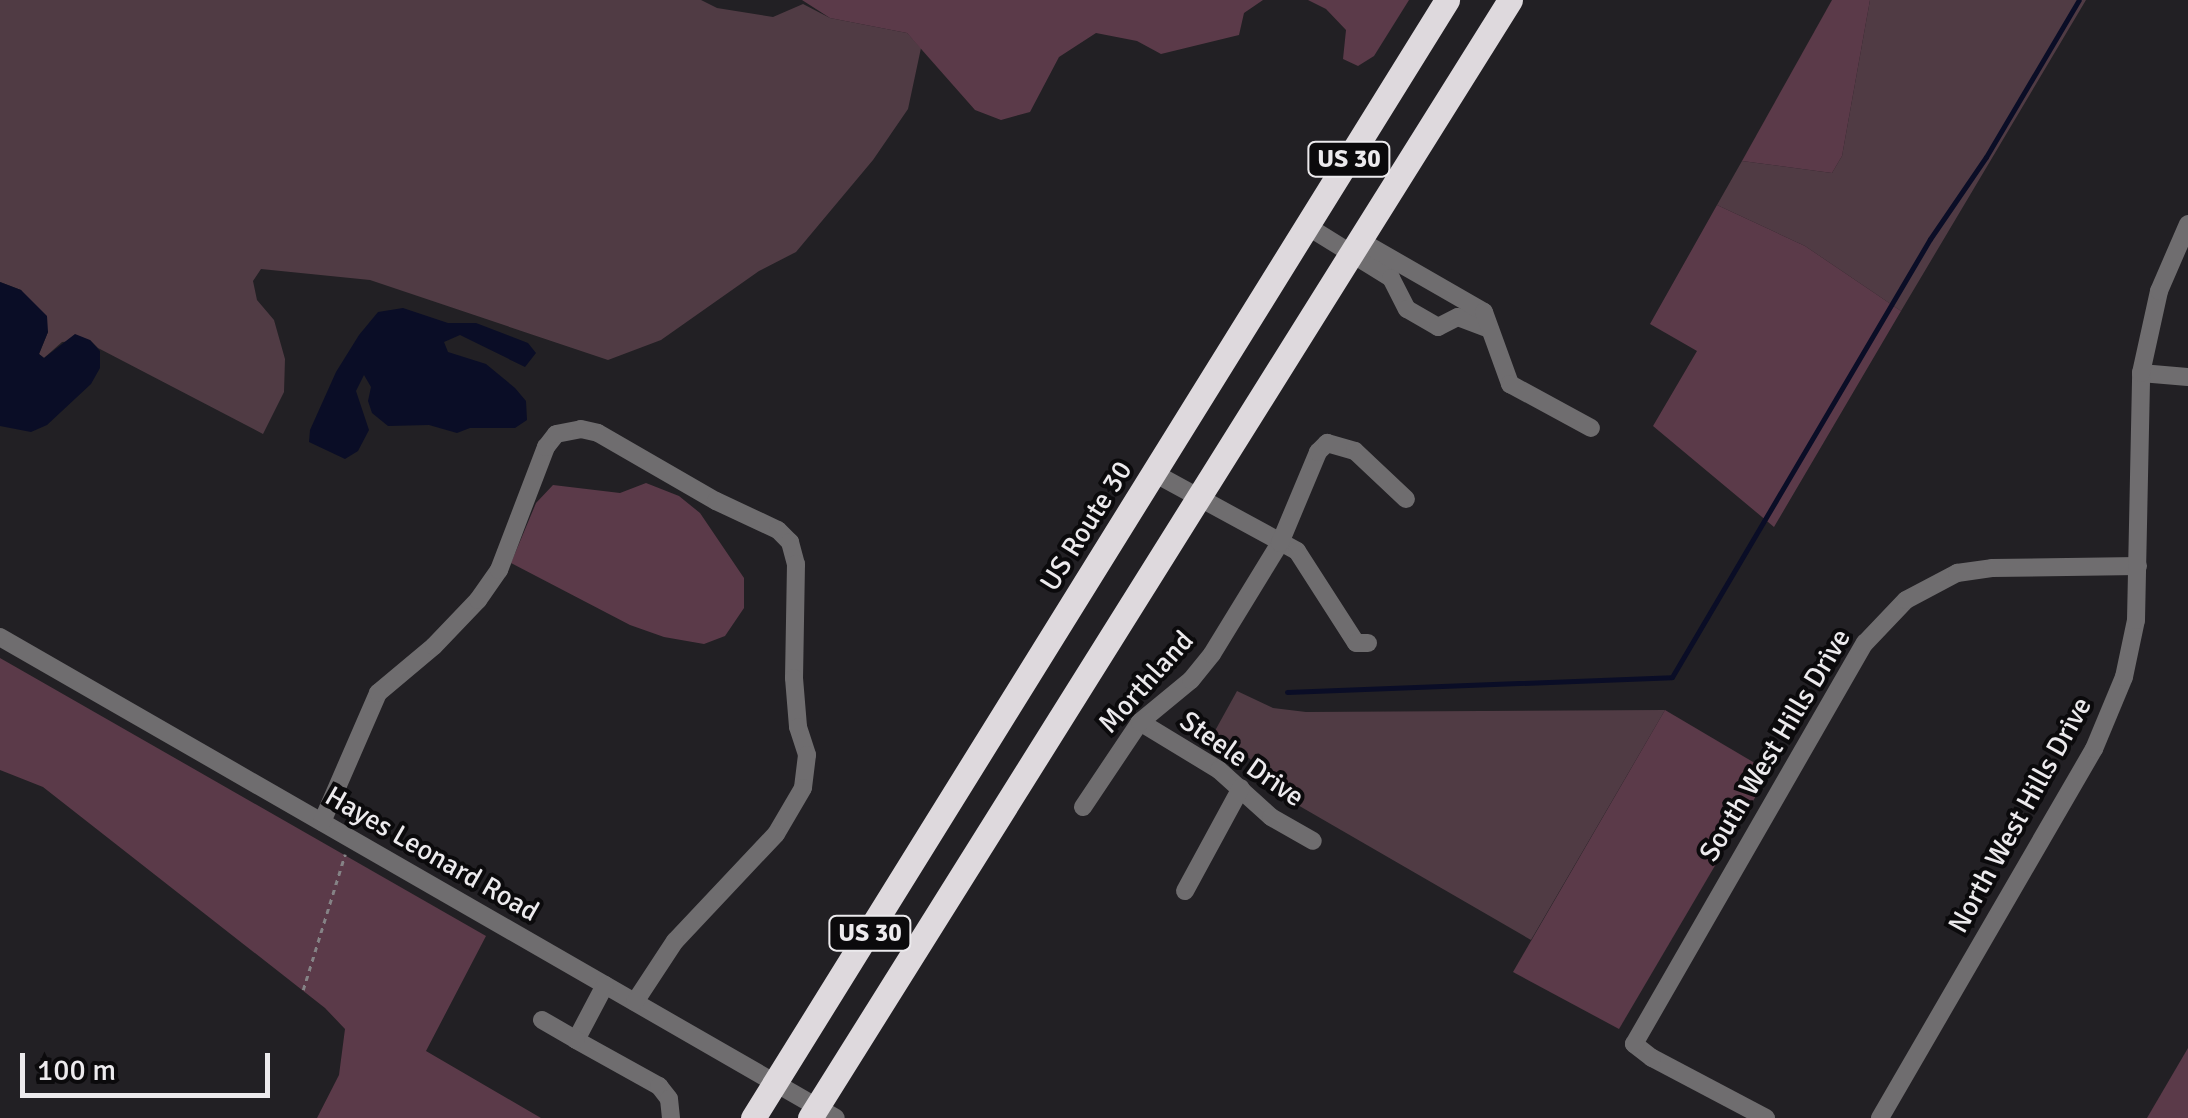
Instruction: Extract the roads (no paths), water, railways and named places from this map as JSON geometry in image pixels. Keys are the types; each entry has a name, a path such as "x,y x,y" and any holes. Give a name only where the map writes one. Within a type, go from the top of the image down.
{"highway":[{"name":"US Route 30","path":"776,1083 1447,0"},
{"name":"US 30","path":"821,1114 1197,498 1510,0"},
{"name":"US 30","path":"753,1118 776,1083"}],"street":[{"name":"North West Hills Drive","path":"1880,1118 2094,749 2131,652 2138,566 2141,373 2160,290 2188,224"},
{"path":"1307,226 1484,312 1510,384 1591,428"},
{"path":"1355,247 1391,278 1407,309 1438,328 1458,318 1490,329"},
{"path":"2141,373 2188,377"},
{"path":"322,822 378,693 434,646 478,600 499,570 546,447 556,434 582,428 598,433 716,501 778,530 790,542 796,564 794,678 798,727 808,756 803,788 776,834 675,941 635,1002"},
{"name":"Morthland","path":"1083,807 1140,722 1191,680 1212,654 1280,543 1318,452 1327,443 1354,451 1406,498"},
{"path":"1154,473 1297,550 1356,643 1368,644"},
{"name":"South West Hills Drive","path":"1766,1118 1652,1058 1634,1044 1845,674 1886,619 1928,585 1957,573 1992,568 2138,566"},
{"name":"Hayes Leonard Road","path":"0,637 776,1083 821,1114"},
{"name":"Steele Drive","path":"1140,722 1219,770 1272,817 1312,841"},
{"path":"1185,891 1241,788"},
{"path":"576,1040 605,985"},
{"path":"542,1020 659,1086 669,1099 671,1118"}],"water":[{"path":"0,282 21,290 47,316 48,332 39,354 44,358 75,334 90,340 100,351 100,368 91,384 47,425 31,432 0,426"},
{"path":"403,308 448,323 476,323 528,343 536,353 525,367 460,335 444,342 448,352 486,364 515,388 526,401 527,420 515,428 470,428 457,433 429,425 388,426 372,413 368,401 371,387 364,375 356,391 369,430 358,451 345,459 309,442 310,430 336,372 359,335 378,312"}],"waterway":[{"path":"1287,692 1672,677 1930,239 1986,157 2079,0"}]}
